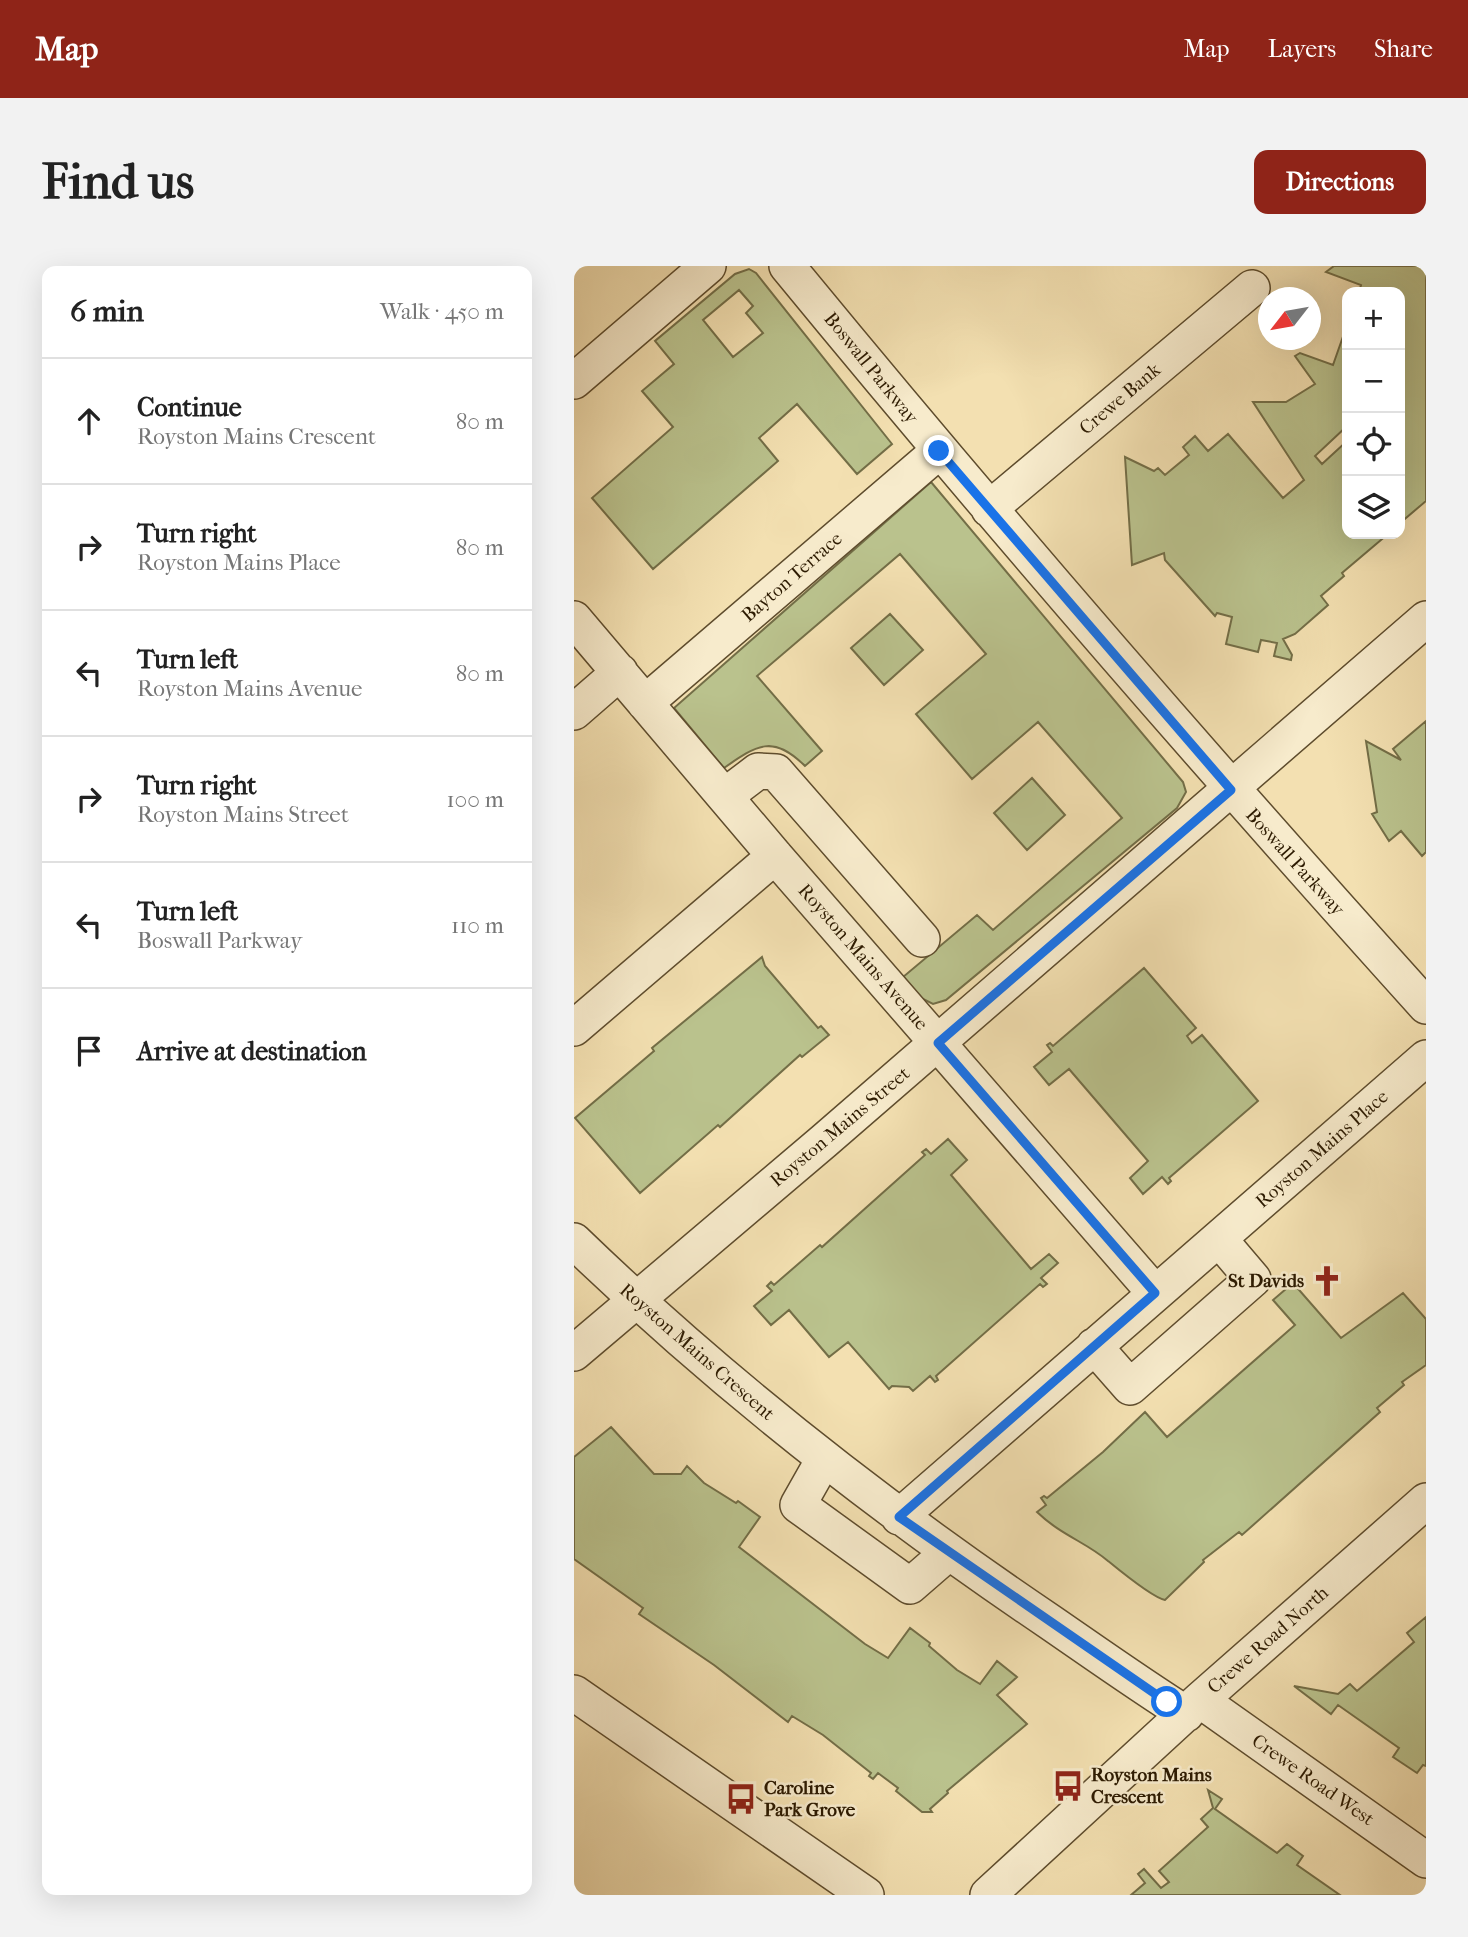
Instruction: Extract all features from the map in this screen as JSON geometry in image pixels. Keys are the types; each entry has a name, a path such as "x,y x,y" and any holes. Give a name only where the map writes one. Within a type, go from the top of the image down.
{"street":[{"path":"574,382 708,266"},
{"name":"Boswall Parkway","path":"787,266 939,451 1231,790 1426,1006"},
{"name":"Crewe Bank","path":"989,509 1252,288"},
{"name":"Bayton Terrace","path":"645,703 939,451"},
{"name":"Royston Mains Avenue","path":"574,619 775,856 1155,1293"},
{"name":"Royston Mains Street","path":"574,1353 938,1043 1426,619"},
{"path":"574,712 620,672"},
{"path":"725,796 758,771 776,772 922,939"},
{"path":"574,1028 775,856"},
{"name":"Royston Mains Place","path":"899,1517 1426,1058"},
{"path":"1094,1346 1130,1387 1253,1279 1219,1239"},
{"name":"Royston Mains Crescent","path":"574,1241 635,1300 824,1459 899,1517 948,1553 1193,1707"},
{"path":"824,1459 799,1505 910,1586 948,1553"},
{"name":"Crewe Road North","path":"988,1895 1193,1707 1426,1501"},
{"path":"574,1693 866,1895"},
{"name":"Crewe Road West","path":"1193,1707 1426,1860"}],"green space":[{"path":"1334,266 1426,266 1426,501 1405,519 1405,287 1360,287 1326,272"},
{"path":"749,269 756,273 892,444 857,474 797,404 759,438 778,461 653,569 592,498 673,427 642,391 674,364 655,341 735,274","holes":["739,290 753,306 746,313 763,333 733,357 703,320"]},
{"path":"1342,339 1342,431 1315,456 1322,464 1342,446 1342,539 1382,539 1342,573 1344,576 1321,596 1328,605 1295,634 1283,639 1292,655 1291,660 1274,656 1277,643 1261,640 1258,652 1226,644 1232,617 1217,613 1215,616 1165,560 1164,553 1132,565 1125,457 1154,471 1158,468 1165,475 1189,455 1183,447 1195,436 1208,451 1228,434 1283,498 1304,480 1253,402 1286,402 1315,384 1295,356 1300,353 1333,365"},
{"path":"931,482 1183,782 1186,792 1177,808 946,1000 933,1004 921,998 903,977 977,915 993,930 1122,818 1038,722 972,779 916,714 986,654 900,554 757,676 822,751 805,766 783,750 765,746 746,753 724,768 674,708"},
{"path":"890,614 923,650 884,685 851,648"},
{"path":"1426,721 1426,852 1422,856 1401,831 1389,841 1372,814 1377,812 1366,741 1401,760 1393,749"},
{"path":"1032,778 1065,815 1027,850 994,813"},
{"path":"762,957 765,966 818,1028 821,1026 829,1035 802,1057 800,1055 720,1127 718,1125 640,1193 575,1118 654,1051 652,1048"},
{"path":"1144,968 1196,1028 1187,1036 1192,1043 1202,1035 1258,1101 1169,1178 1171,1181 1168,1184 1162,1177 1143,1194 1130,1178 1148,1161 1069,1069 1049,1085 1034,1067 1052,1052 1047,1045 1050,1043 1053,1046"},
{"path":"948,1139 967,1160 951,1175 1031,1269 1049,1254 1058,1263 1041,1278 1047,1284 1043,1287 1040,1284 936,1376 938,1380 935,1382 930,1376 913,1391 909,1387 892,1386 889,1389 848,1342 829,1357 789,1310 771,1325 754,1306 772,1291 767,1286 771,1282 774,1285 820,1245 822,1247 925,1155 922,1152 926,1149 931,1154"},
{"path":"1293,1283 1341,1338 1403,1293 1426,1319 1426,1365 1402,1382 1404,1385 1377,1408 1380,1412 1242,1535 1239,1532 1203,1560 1204,1562 1165,1600 1145,1589 1100,1554 1037,1512 1046,1505 1041,1498 1047,1498 1103,1452 1145,1412 1167,1437 1295,1325 1273,1300"},
{"path":"611,1427 654,1474 681,1474 687,1466 704,1483 736,1503 738,1501 760,1517 739,1547 865,1644 888,1658 910,1628 930,1643 929,1646 957,1670 980,1684 997,1661 1017,1677 997,1695 1027,1724 947,1791 948,1793 930,1809 932,1812 922,1812 896,1791 898,1788 878,1773 873,1779 869,1776 871,1773 823,1735 792,1716 788,1722 714,1665 639,1614 643,1608 574,1559 574,1457"},
{"path":"1426,1617 1426,1766 1423,1765 1417,1773 1393,1757 1399,1748 1338,1705 1331,1714 1294,1686 1338,1694 1350,1684 1357,1691 1414,1642 1407,1633"},
{"path":"1208,1790 1222,1799 1215,1809 1277,1853 1287,1844 1303,1856 1297,1865 1340,1895 1131,1895 1145,1883 1138,1874 1144,1869 1161,1888 1169,1882 1159,1871 1208,1827 1201,1819 1213,1808"}],"place":[{"name":"St Davids","path":"1327,1281"},
{"name":"Royston Mains Crescent","path":"1068,1786"},
{"name":"Caroline Park Grove","path":"741,1799"}],"route":[{"path":"939,451 1231,790 938,1043 1155,1293 899,1517 1167,1702"}]}
